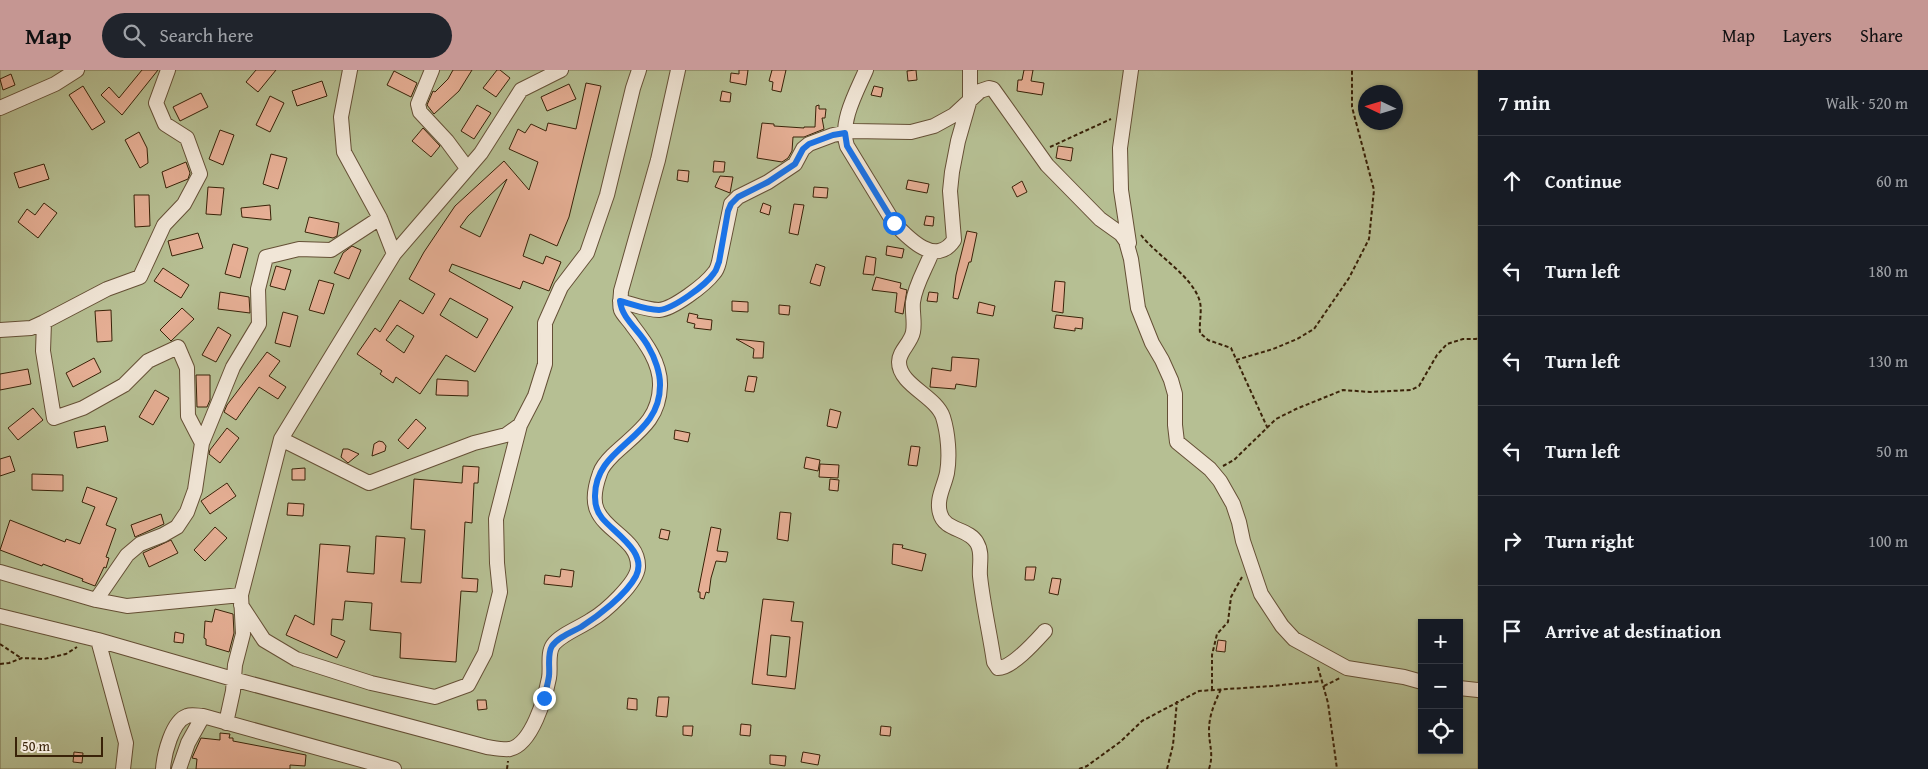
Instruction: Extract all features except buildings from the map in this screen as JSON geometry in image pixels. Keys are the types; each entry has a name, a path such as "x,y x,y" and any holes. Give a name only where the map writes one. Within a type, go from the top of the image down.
{"street":[{"path":"0,108 55,84 77,70"},
{"path":"0,330 31,328 107,289 140,277 164,225 184,204 200,174 187,138 165,124 156,103 168,70"},
{"path":"350,70 341,117 344,152 380,218 394,254"},
{"path":"432,70 418,104 420,112 447,141 467,168"},
{"path":"226,723 243,634 241,600 280,439 394,254 481,153 521,90 561,70"},
{"path":"241,600 264,640 296,659 371,683 435,697 468,685 485,653 500,592 496,519 520,426 535,396 545,364 545,323 562,287 587,252 611,179 639,70"},
{"path":"0,616 487,747 510,749 520,743 531,729 544,698 549,678 552,646 594,619 623,592 636,575 638,567 632,550 624,539 601,518 596,509 595,495 600,470 646,425 654,413 658,400 660,384 658,371 649,348 621,311 620,301 621,291 658,160 678,70"},
{"path":"866,70 850,112 845,133 847,146 894,223 918,245 932,252 943,251 954,240 950,191 958,141 970,99 970,70"},
{"path":"1131,70 1120,148 1121,190 1138,308 1152,343 1168,373 1175,394 1177,442 1213,472 1220,481 1233,504 1261,594 1272,613 1294,639 1347,668 1418,681"},
{"path":"620,301 661,310 669,307 705,283 716,271 731,204 738,197 768,182 795,164 803,149 809,144 833,135 853,131 911,132 934,126 954,115 967,105 970,99 985,89 993,89 1047,164 1100,219 1121,234 1126,241 1131,258"},
{"path":"96,600 127,555 140,544 163,535 176,527 187,512 195,490 202,443 233,367 259,324 258,289 266,258 299,249 330,250 380,218"},
{"path":"932,252 916,288 913,302 913,332 909,343 900,356 898,364 901,371 919,392 937,405 942,414 946,429 948,462 939,499 939,512 944,522 971,536 977,543 980,555 980,575 994,662 998,668 1004,668 1011,663 1045,631"},
{"path":"44,322 43,351 54,418 83,408 124,385 148,361 178,347 187,368 188,416 202,443"},
{"path":"280,439 369,483 474,443 506,435 520,426"},
{"path":"0,572 96,600 127,606 241,600"},
{"path":"94,640 126,743 123,769"},
{"path":"1463,688 1478,690"},
{"path":"163,769 166,749 181,720 191,714 394,769"},
{"path":"179,769 188,743 203,716"}],"path":[{"path":"1236,360 1273,349 1297,339 1314,329 1349,278 1368,239 1374,190 1352,107 1352,70"},
{"path":"1039,153 1104,121 1124,116"},
{"path":"1139,232 1149,245 1178,271 1196,294 1201,307 1199,326 1203,337 1231,348 1268,429"},
{"path":"1213,472 1234,460 1245,447 1268,429 1276,419 1296,409 1343,390 1370,392 1410,390 1419,386 1437,355 1447,344 1463,339 1477,338 1478,342"},
{"path":"1212,690 1212,655 1217,634 1228,622 1230,597 1243,576 1252,566"},
{"path":"0,664 10,663 22,658 44,659 66,654 94,640"},
{"path":"0,644 22,658"},
{"path":"1308,648 1316,662 1328,703 1337,769"},
{"path":"1079,769 1088,766 1120,742 1142,721 1199,691 1322,681"},
{"path":"1209,769 1212,757 1209,729 1213,708 1221,689"},
{"path":"1168,769 1173,745 1177,701"}],"green space":[{"path":"0,70 1478,70 1478,769 0,769"}],"route":[{"path":"544,698 549,678 552,646 594,619 611,604 631,583 638,567 636,557 624,539 601,518 596,509 595,495 600,470 646,425 654,413 658,400 660,384 658,371 649,348 621,311 620,301 661,310 669,307 705,283 716,271 719,262 726,220 731,204 738,197 768,182 795,164 803,149 809,144 833,135 845,133 847,146 894,223"}]}
